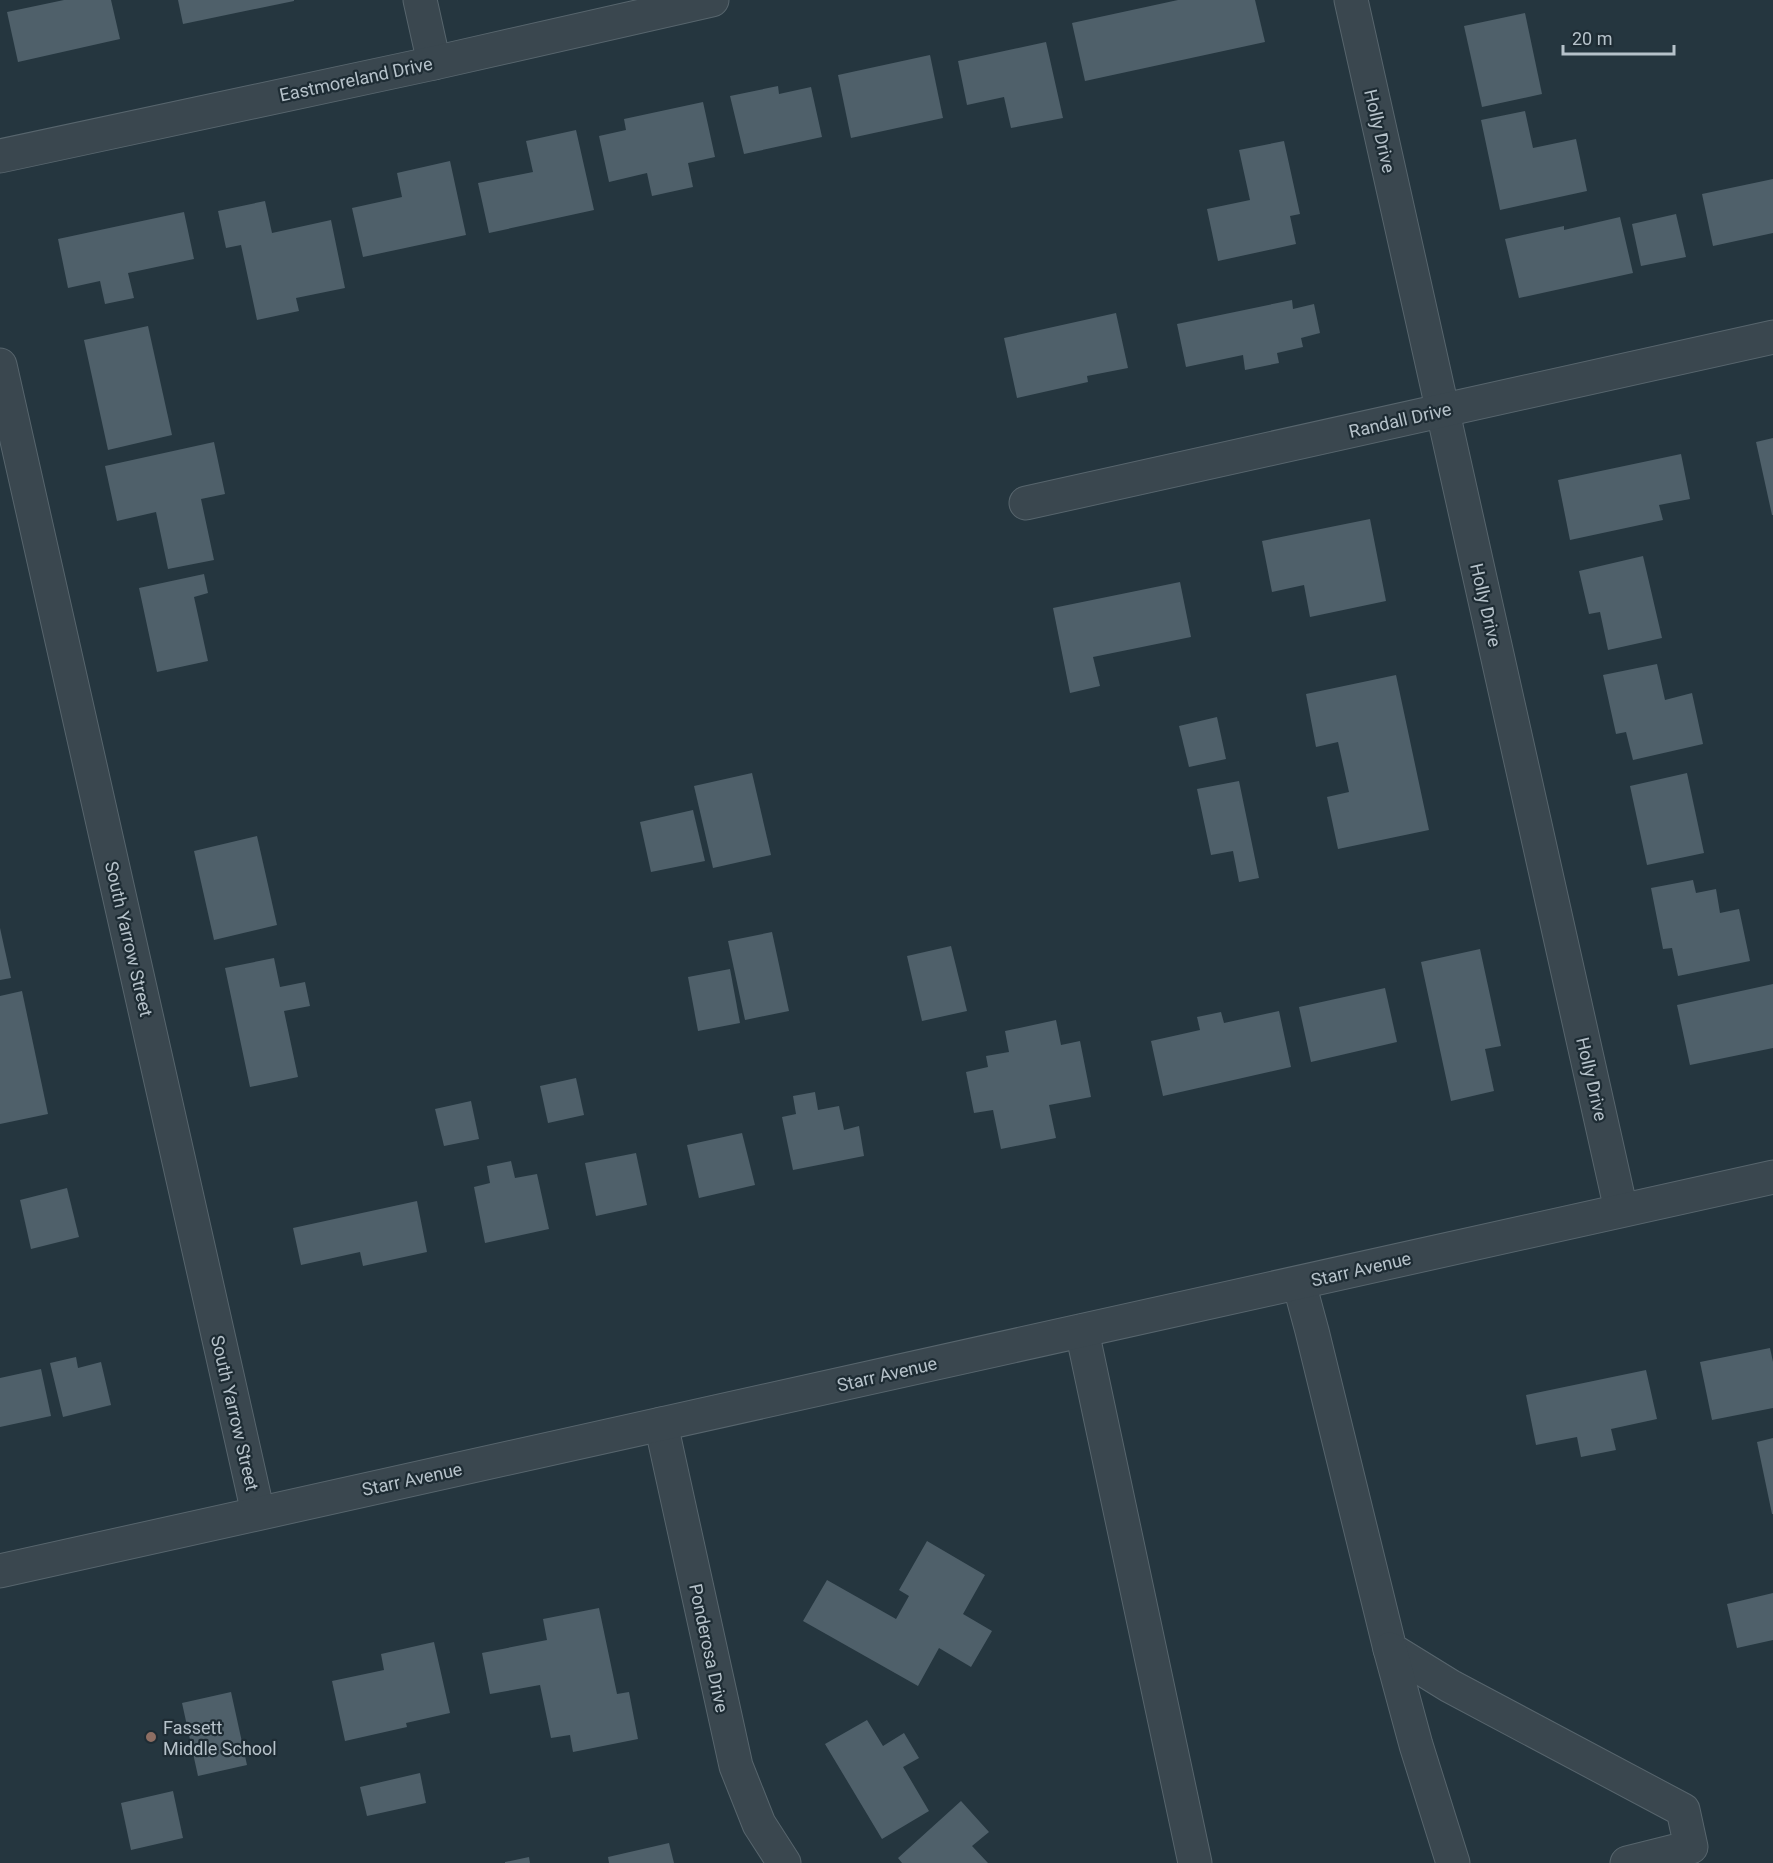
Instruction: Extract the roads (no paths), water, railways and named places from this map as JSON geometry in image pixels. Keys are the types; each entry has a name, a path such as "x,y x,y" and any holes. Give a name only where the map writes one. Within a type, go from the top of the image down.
{"street":[{"path":"420,0 434,63"},
{"name":"Eastmoreland Drive","path":"0,156 434,63 712,0"},
{"name":"Holly Drive","path":"1351,0 1621,1210"},
{"name":"Randall Drive","path":"1026,503 1773,337"},
{"name":"South Yarrow Street","path":"0,366 258,1513"},
{"name":"Starr Avenue","path":"0,1570 1773,1177"},
{"path":"1299,1283 1390,1649 1416,1745 1453,1863"},
{"path":"1082,1330 1195,1863"},
{"name":"Ponderosa Drive","path":"661,1424 735,1766 759,1824 784,1863"},
{"path":"1390,1649 1450,1686 1683,1810 1691,1847 1627,1863"}],"place":[{"name":"Fassett Middle School","path":"151,1737"}]}
